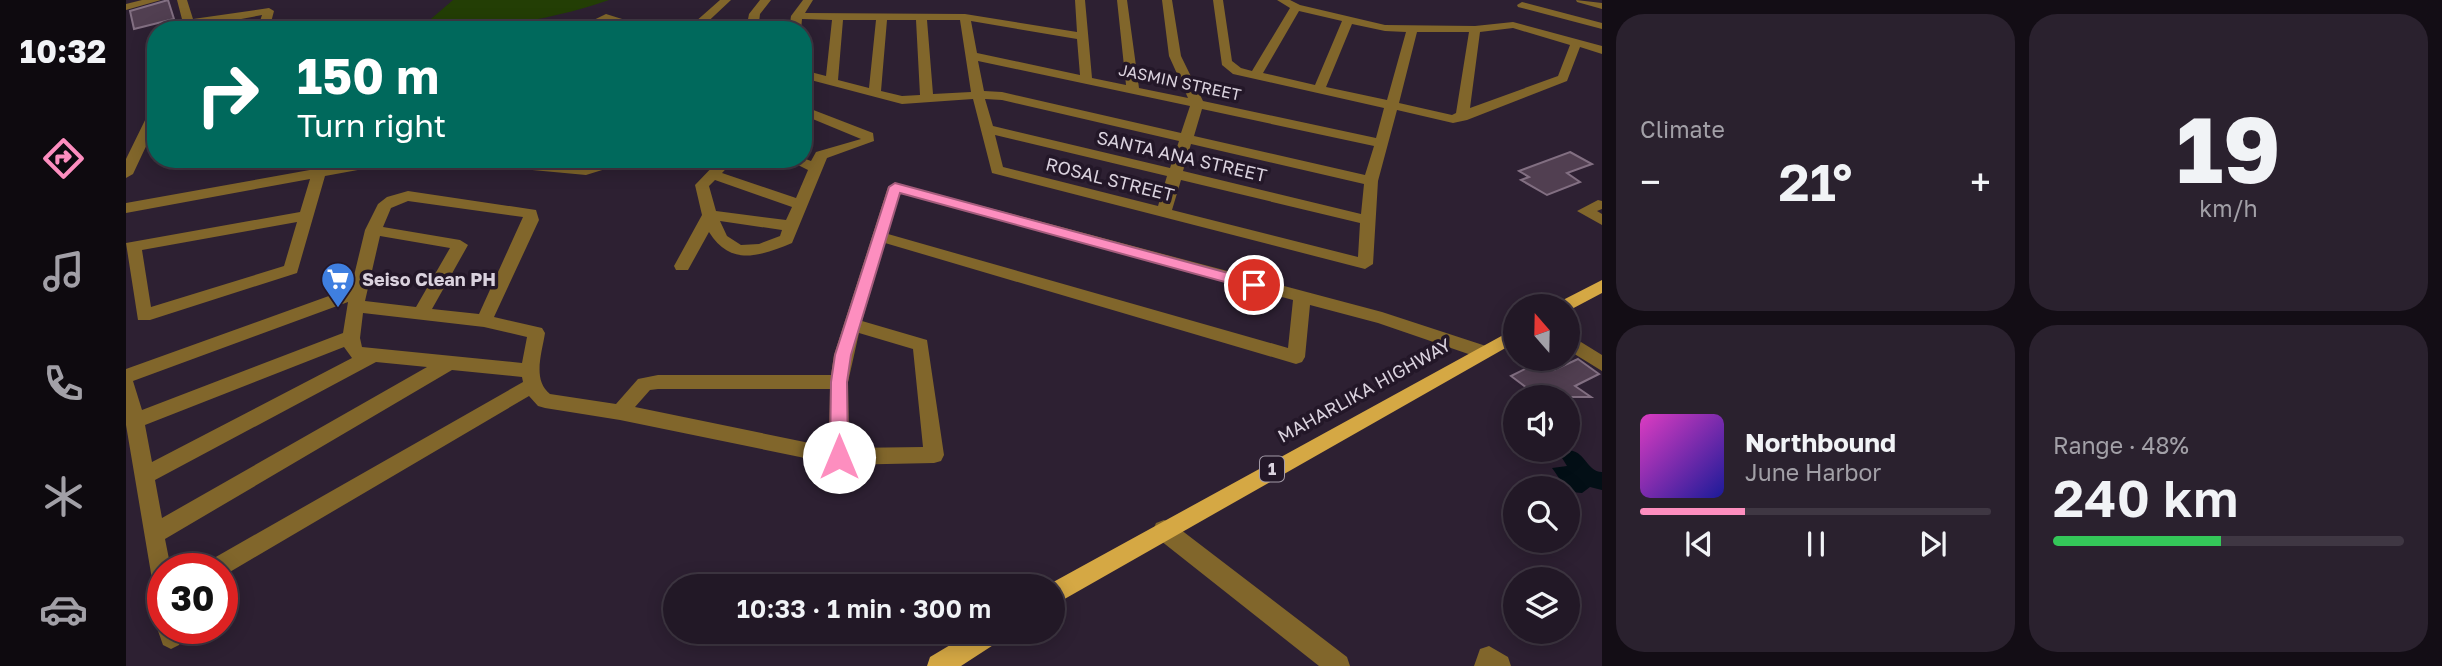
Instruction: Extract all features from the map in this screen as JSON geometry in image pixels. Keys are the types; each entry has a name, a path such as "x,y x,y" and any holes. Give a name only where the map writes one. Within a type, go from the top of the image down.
{"main road":[{"path":"1580,298 1602,286"},
{"name":"MAHARLIKA HIGHWAY","path":"1065,588 1503,341"},
{"path":"939,666 974,644"}],"street":[{"path":"126,7 156,0"},
{"path":"182,0 188,21"},
{"path":"702,21 726,0"},
{"path":"754,21 755,14 766,0"},
{"path":"796,21 808,0"},
{"path":"1080,0 1086,80"},
{"path":"1122,0 1133,90"},
{"path":"1163,213 1196,103 1175,55 1167,0"},
{"path":"1218,0 1226,62 1237,71 1453,119 1563,78 1576,43"},
{"path":"1282,0 1296,7 1385,28 1475,29 1513,25 1602,50"},
{"path":"1581,0 1602,6"},
{"path":"1513,25 1523,2 1602,26"},
{"path":"1256,75 1296,7"},
{"path":"216,21 269,11 266,21"},
{"path":"797,16 965,17 1082,36"},
{"path":"832,82 838,16"},
{"path":"875,93 882,16"},
{"path":"921,16 927,99"},
{"path":"598,21 606,17 619,21"},
{"name":"ROSAL STREET","path":"965,17 978,95 997,170 1365,264 1368,220"},
{"path":"1319,90 1348,20"},
{"path":"1462,117 1475,29"},
{"path":"1368,220 1371,181 1412,30"},
{"name":"JASMIN STREET","path":"972,57 1381,143"},
{"path":"812,76 902,100 1002,96 1371,181"},
{"path":"718,168 702,185 714,232 721,242 749,251 786,239 821,155 867,141 868,136 812,114"},
{"path":"126,174 133,150 147,126"},
{"name":"SANTA ANA STREET","path":"987,129 1368,220"},
{"path":"812,166 816,168"},
{"path":"126,208 346,168"},
{"path":"554,168 586,171 597,168"},
{"path":"306,216 130,248 144,316 291,269 306,216 318,173"},
{"path":"712,174 800,205"},
{"path":"839,457 839,382 843,355 895,187 1382,318 1483,352"},
{"path":"484,321 531,220 531,213 408,196 394,198 387,203 373,230 358,298 351,337 356,353 449,363 531,379"},
{"path":"710,215 791,226"},
{"path":"682,266 710,215"},
{"path":"373,230 460,245 421,313"},
{"path":"881,237 1296,357 1302,298"},
{"path":"126,376 358,298 421,313 484,321 536,333 531,379 535,395 545,401 620,412 839,457 934,455 920,345 854,324"},
{"path":"135,421 351,337"},
{"path":"1580,349 1602,364"},
{"path":"144,477 371,356"},
{"path":"154,534 449,363"},
{"path":"238,555 531,379"},
{"path":"620,412 645,384 657,382 839,382"},
{"path":"126,385 135,421 157,553"},
{"path":"1164,530 1338,666"},
{"path":"1486,666 1489,658 1499,666"}],"green space":[{"path":"453,0 609,0 563,14 527,21 428,21"}],"shaded area":[{"path":"1580,455 1592,468 1602,472 1602,490 1590,487 1580,493 1580,476 1558,476 1552,468 1567,466 1565,462 1580,462"}],"building":[{"path":"168,0 174,19 147,21 147,26 134,29 130,11"},
{"path":"1570,152 1592,164 1567,173 1580,182 1547,195 1521,180 1529,177 1519,171"},
{"path":"1580,360 1599,374 1577,385 1523,385 1511,376 1521,371 1580,371"},
{"path":"1580,389 1591,397 1580,397"}],"place":[{"name":"Seiso Clean PH","path":"338,309"}],"route":[{"path":"839,457 839,382 843,355 895,187 1254,285"}]}
